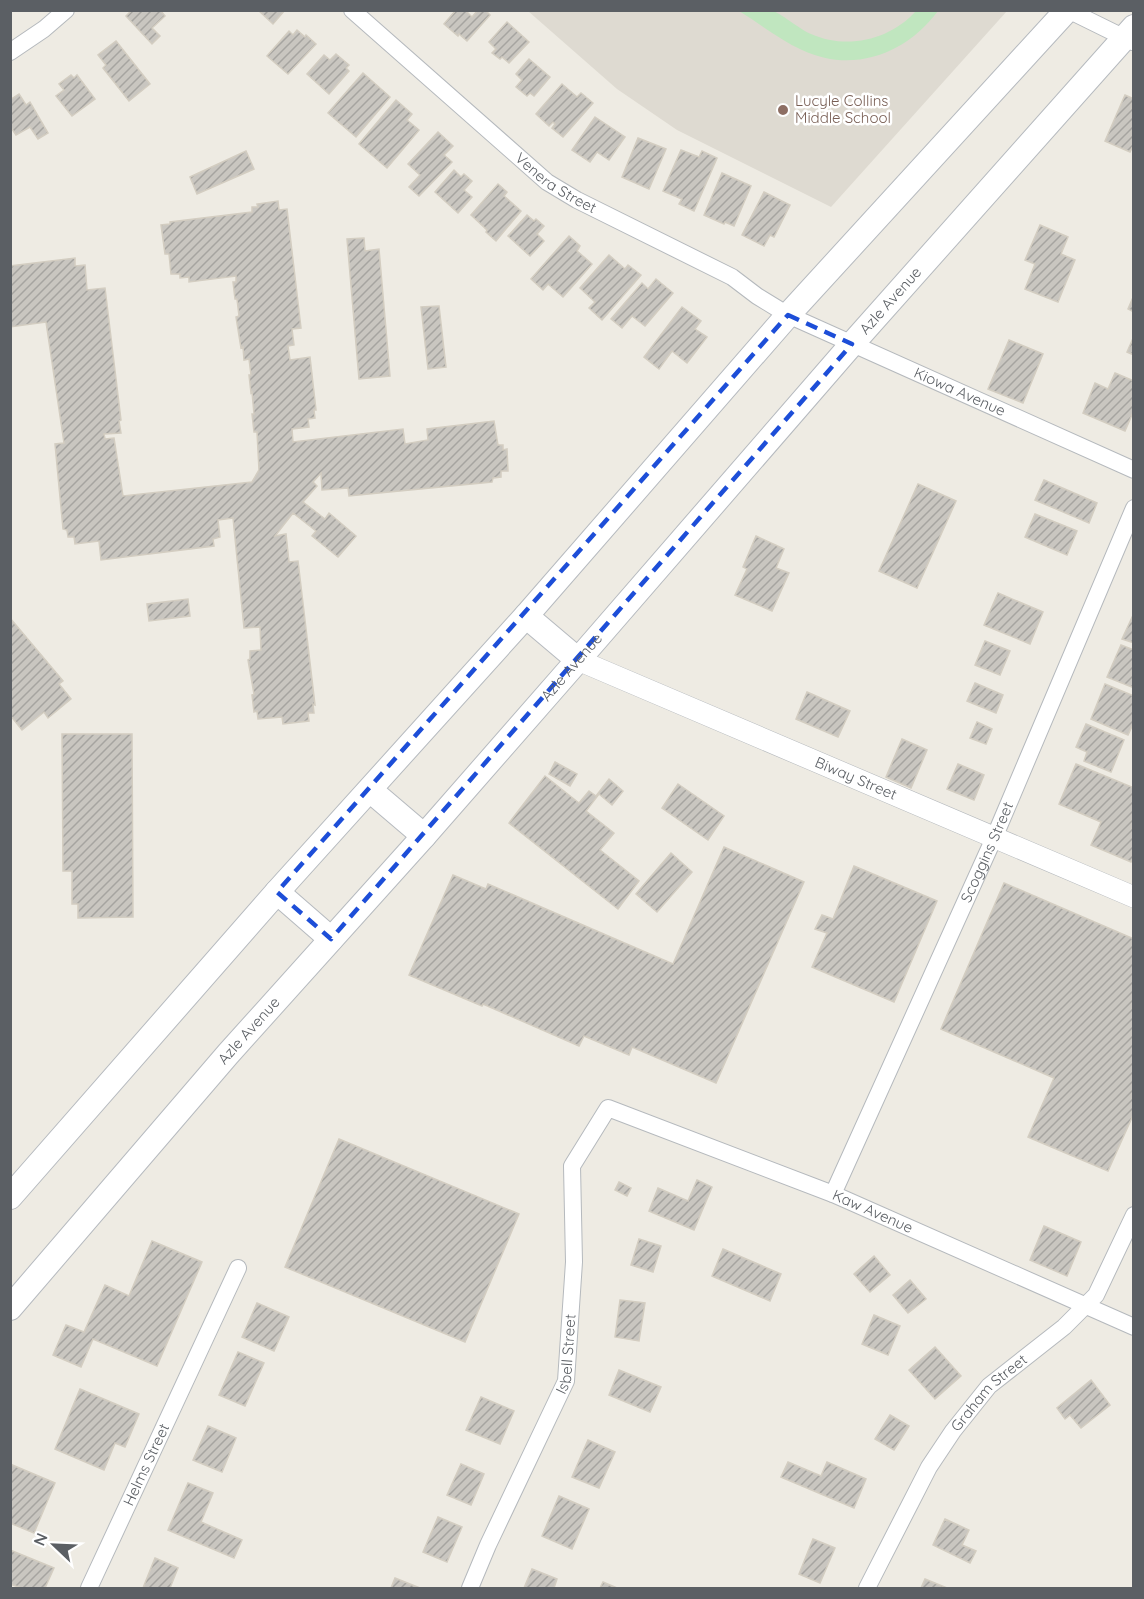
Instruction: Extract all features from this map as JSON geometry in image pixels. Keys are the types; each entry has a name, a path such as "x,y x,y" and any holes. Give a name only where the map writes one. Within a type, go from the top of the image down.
{"main road":[{"path":"10,1197 278,892 526,616 788,315 1068,10"},
{"name":"Azle Avenue","path":"12,1304 228,1054 424,836 852,344 1130,36"},
{"path":"526,616 578,660"},
{"path":"369,790 424,836"},
{"path":"278,892 331,939"}],"street":[{"path":"10,52 44,29 66,10"},
{"name":"Venera Street","path":"352,10 547,182 577,200 732,277 788,315"},
{"path":"1068,10 1130,36"},
{"name":"Kiowa Avenue","path":"788,315 1134,470"},
{"name":"Scoggins Street","path":"833,1194 994,838 1134,508"},
{"name":"Biway Street","path":"578,660 1134,897"},
{"name":"Kaw Avenue","path":"608,1108 833,1194 1134,1326"},
{"name":"Isbell Street","path":"470,1588 566,1381 574,1262 572,1166 608,1108"},
{"name":"Graham Street","path":"867,1588 929,1467 953,1431 989,1386 1064,1327 1086,1306 1096,1294 1134,1215"},
{"name":"Helms Street","path":"89,1588 238,1268"}],"highlighted area":[{"path":"788,315 852,344 331,939 277,892"}],"shaded area":[{"name":"Lucyle Collins Middle School","path":"528,11 1007,11 831,207 677,130 617,89"}],"green space":[{"path":"771,10 811,34 825,39 853,41 881,35 894,29 916,11 938,11 910,39 894,49 859,60 840,60 821,57 802,50 739,11"}],"building":[{"path":"132,10 160,10 165,16 152,28 160,36 152,44 126,16"},
{"path":"258,10 285,10 273,24"},
{"path":"456,10 465,10 472,17 478,10 485,10 490,15 467,41 444,24"},
{"path":"507,22 529,42 509,63 492,53 496,49 489,42"},
{"path":"297,30 316,44 288,74 267,56 289,31 293,35"},
{"path":"116,41 150,84 129,101 103,68 106,65 98,55"},
{"path":"336,54 349,65 346,68 349,71 329,94 307,74 324,55 330,60"},
{"path":"529,59 550,77 534,96 530,93 527,96 516,87 522,80 516,74"},
{"path":"363,73 390,97 356,137 328,113"},
{"path":"71,75 74,78 77,75 95,99 72,116 56,96 64,90 59,84"},
{"path":"562,84 577,97 581,93 593,103 563,137 552,128 555,124 553,122 549,126 536,114"},
{"path":"19,94 26,105 30,102 48,133 38,139 30,127 16,135 10,126 10,100"},
{"path":"1125,95 1134,99 1134,144 1130,152 1105,141"},
{"path":"396,100 412,114 407,120 419,130 387,168 359,144"},
{"path":"595,117 625,137 609,160 597,152 590,162 572,150"},
{"path":"438,132 453,146 444,155 452,162 419,196 409,187 420,175 408,164"},
{"path":"638,138 666,149 649,189 622,177"},
{"path":"681,150 699,157 702,151 717,158 694,211 679,204 682,199 663,191"},
{"path":"246,151 254,169 197,194 190,177"},
{"path":"454,170 461,177 464,174 472,181 464,190 472,197 458,213 435,192"},
{"path":"722,173 751,186 734,226 704,215"},
{"path":"498,184 507,192 504,196 521,211 496,241 471,215"},
{"path":"764,192 790,205 774,237 770,235 764,246 742,235"},
{"path":"278,201 279,210 287,209 301,328 292,329 294,345 288,346 290,360 310,357 316,410 314,410 315,418 308,419 309,427 292,429 293,442 403,429 405,444 428,440 427,429 494,421 498,445 503,445 503,450 507,449 508,471 501,471 501,477 493,478 492,482 349,496 348,488 322,490 321,473 313,482 317,486 303,502 325,519 329,513 356,536 338,557 312,536 316,531 293,513 275,536 286,534 289,562 298,561 315,705 313,704 314,713 308,713 309,721 283,724 282,717 258,719 257,711 254,712 252,695 254,694 248,660 250,651 261,650 260,627 244,628 233,518 218,520 220,537 213,539 214,546 101,560 99,541 75,544 74,537 68,537 67,530 63,529 55,444 64,443 46,322 10,327 10,266 75,258 75,266 85,265 87,290 105,288 121,433 104,434 105,439 114,438 123,496 252,482 259,470 257,432 254,432 252,414 254,414 249,359 244,360 236,317 239,316 233,282 236,282 236,276 189,282 189,277 180,278 180,274 171,274 169,254 165,254 161,225 252,212 252,207 258,207 257,204"},
{"path":"527,215 544,226 537,234 544,241 530,256 508,236"},
{"path":"1040,225 1068,237 1061,254 1075,260 1058,302 1025,289 1035,264 1025,260"},
{"path":"569,236 580,246 577,251 592,264 563,297 548,284 543,290 531,279"},
{"path":"364,238 365,251 379,249 390,376 359,379 347,239"},
{"path":"609,255 625,269 628,265 641,275 602,320 589,308 595,302 580,288"},
{"path":"656,279 673,293 645,326 632,316 622,328 611,319 642,283 648,289"},
{"path":"1134,295 1134,312 1128,309"},
{"path":"439,306 446,367 428,369 421,307"},
{"path":"682,307 701,321 695,329 707,337 687,363 672,351 659,369 644,357"},
{"path":"1134,336 1134,355 1127,352"},
{"path":"1009,340 1043,354 1023,403 988,389"},
{"path":"1115,373 1134,381 1134,410 1125,431 1083,413 1095,383 1108,389"},
{"path":"1044,480 1097,503 1089,523 1035,500"},
{"path":"918,484 956,501 917,588 879,571"},
{"path":"1035,514 1077,531 1067,555 1025,537"},
{"path":"756,536 784,549 776,568 789,573 772,611 735,595 747,569 743,567"},
{"path":"998,593 1043,612 1030,644 984,625"},
{"path":"188,599 190,616 149,621 147,604"},
{"path":"1134,613 1134,643 1122,639"},
{"path":"10,618 63,681 59,684 71,699 48,718 44,712 22,730 10,715"},
{"path":"985,641 1010,651 1000,675 975,665"},
{"path":"1121,645 1134,650 1134,688 1107,677"},
{"path":"975,683 1003,695 996,713 967,701"},
{"path":"1105,684 1134,696 1134,722 1128,735 1091,719"},
{"path":"807,692 850,711 838,737 796,719"},
{"path":"977,722 992,729 986,744 970,738"},
{"path":"1086,724 1124,740 1111,772 1084,761 1087,752 1076,747"},
{"path":"62,734 132,734 133,917 78,918 78,904 72,904 72,871 63,871"},
{"path":"902,739 927,750 911,788 886,777"},
{"path":"555,762 577,774 570,786 549,774"},
{"path":"958,764 984,775 974,800 947,789"},
{"path":"1076,764 1134,788 1134,856 1131,862 1091,845 1101,822 1059,804"},
{"path":"545,776 579,803 589,791 596,796 609,779 623,791 612,805 599,794 586,811 614,833 600,850 639,881 618,909 509,823"},
{"path":"678,784 724,816 708,840 662,808"},
{"path":"724,847 804,882 716,1083 632,1047 629,1055 584,1036 579,1046 409,975 453,875 486,889 488,884 673,964"},
{"path":"671,853 692,872 657,912 636,894"},
{"path":"854,866 937,901 894,1002 812,967 827,933 815,929 822,915 833,919"},
{"path":"1004,883 1134,939 1134,1113 1108,1171 1028,1137 1054,1078 941,1029"},
{"path":"339,1139 519,1214 465,1342 285,1267"},
{"path":"697,1180 712,1187 694,1230 649,1211 658,1188 688,1201"},
{"path":"619,1182 631,1188 627,1196 615,1190"},
{"path":"1044,1226 1081,1242 1067,1276 1030,1260"},
{"path":"639,1239 661,1246 653,1272 631,1265"},
{"path":"152,1241 202,1262 157,1366 93,1339 81,1367 53,1355 66,1325 84,1332 105,1285 129,1296"},
{"path":"723,1249 781,1274 770,1301 712,1276"},
{"path":"874,1256 890,1275 870,1292 854,1274"},
{"path":"910,1280 926,1299 908,1313 893,1295"},
{"path":"620,1300 645,1303 639,1341 615,1337"},
{"path":"257,1303 289,1317 274,1351 242,1337"},
{"path":"874,1315 900,1326 888,1355 862,1344"},
{"path":"935,1347 961,1376 935,1399 909,1370"},
{"path":"238,1352 264,1363 245,1406 219,1395"},
{"path":"619,1370 661,1387 650,1412 609,1395"},
{"path":"1091,1380 1110,1405 1081,1428 1070,1415 1065,1419 1057,1408"},
{"path":"80,1389 139,1414 125,1447 115,1443 104,1470 55,1449"},
{"path":"481,1397 514,1411 500,1444 466,1430"},
{"path":"890,1415 909,1426 894,1450 875,1439"},
{"path":"208,1426 236,1438 222,1472 193,1460"},
{"path":"588,1440 615,1452 599,1488 572,1477"},
{"path":"788,1462 821,1476 827,1462 866,1479 854,1508 781,1477"},
{"path":"10,1464 55,1483 34,1533 10,1523"},
{"path":"461,1464 484,1474 471,1505 447,1495"},
{"path":"188,1483 213,1493 201,1522 242,1540 234,1558 168,1530"},
{"path":"559,1496 589,1509 572,1549 542,1536"},
{"path":"438,1517 462,1527 447,1562 423,1552"},
{"path":"945,1519 969,1530 962,1545 976,1551 970,1563 933,1545"},
{"path":"813,1539 835,1548 820,1583 799,1574"},
{"path":"10,1550 54,1568 45,1588 21,1588 10,1584"},
{"path":"155,1558 178,1568 170,1588 143,1588"},
{"path":"532,1569 557,1579 554,1588 524,1588"},
{"path":"395,1578 420,1588 391,1588"},
{"path":"925,1579 947,1588 921,1588"},
{"path":"603,1582 617,1588 600,1588"}],"place":[{"name":"Lucyle Collins Middle School","path":"783,110"}]}
